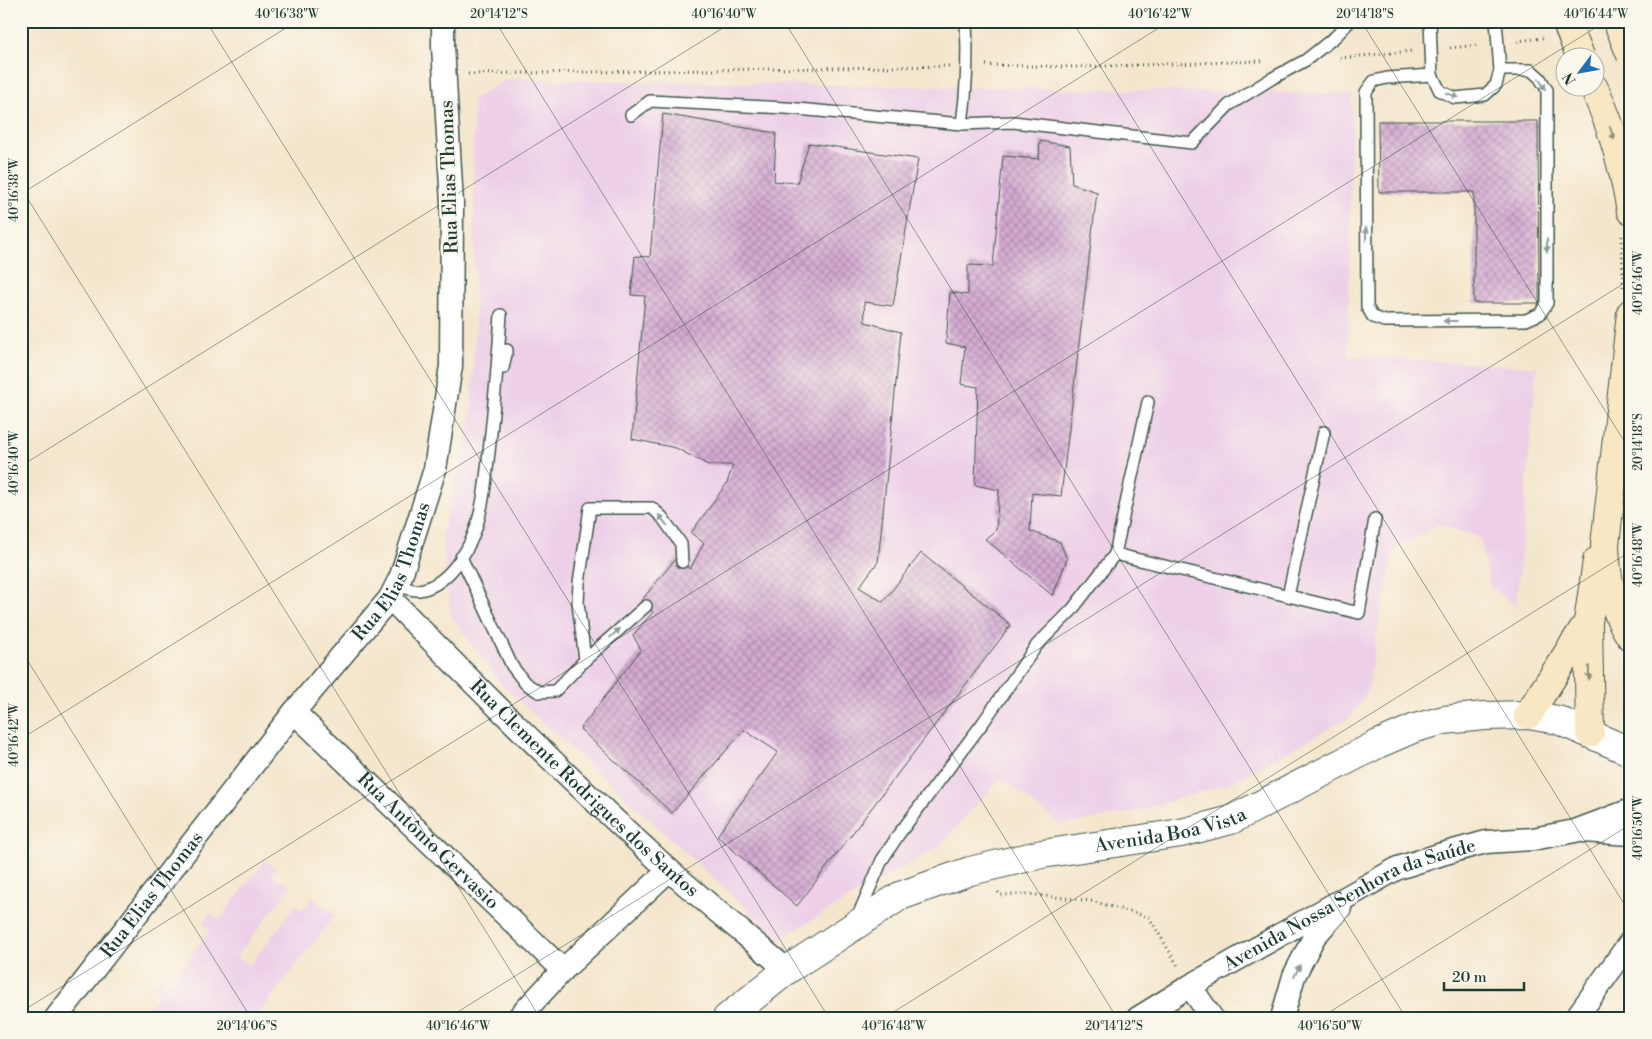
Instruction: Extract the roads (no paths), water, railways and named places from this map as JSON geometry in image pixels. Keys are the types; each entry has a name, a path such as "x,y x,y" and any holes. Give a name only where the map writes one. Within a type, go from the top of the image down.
{"main road":[{"path":"1617,21 1631,55"},
{"path":"1557,29 1573,48"},
{"path":"1598,98 1618,149 1631,211"},
{"path":"1631,313 1606,538 1606,568 1610,590 1618,612 1631,637"},
{"path":"1590,733 1588,622 1619,416"},
{"path":"1528,715 1588,622"}],"street":[{"name":"Rua Elias Thomas","path":"56,1018 294,712 393,591 402,576 435,469 451,366 452,204 444,74 443,21"},
{"name":"Rua Clemente Rodrigues dos Santos","path":"393,591 482,693 670,870 787,970"},
{"name":"Rua Antônio Gervasio","path":"294,712 563,970"},
{"name":"Avenida Boa Vista","path":"726,1018 787,970 900,896 970,871 1042,854 1181,833 1230,820 1378,744 1415,728 1444,720 1485,716 1528,715 1558,720 1631,752"},
{"name":"Avenida Nossa Senhora da Saúde","path":"1138,1018 1190,986 1398,868 1486,842 1534,839 1575,831 1631,810"},
{"name":"Avenida Nossa Senhora da Saúde","path":"1575,831 1631,834"},
{"path":"518,1018 563,970 670,870"},
{"path":"1282,1018 1294,976 1314,937 1353,893"},
{"path":"1576,1018 1631,941"},
{"path":"1190,986 1212,1018"}],"lane":[{"path":"962,124 968,65 966,21"},
{"path":"631,115 650,101 786,108 962,124 1013,122 1192,143 1229,105 1270,78 1306,60 1336,36 1350,21"},
{"path":"1430,21 1432,75 1440,91 1455,98 1485,95 1496,85 1500,70 1496,21"},
{"path":"1432,75 1387,78 1374,81 1366,92 1366,307 1372,317 1384,321 1526,320 1540,314 1547,303 1546,90 1540,78 1531,70 1500,70"},
{"path":"393,591 419,590 438,582 452,570 461,558 475,529 484,496 501,314"},
{"path":"494,404 507,350"},
{"path":"853,927 882,860 899,834 982,724 1037,645 1072,610 1115,554 1148,402"},
{"path":"1288,596 1324,432"},
{"path":"585,660 578,603 579,583 590,508 652,508 662,517 681,544 682,562"},
{"path":"1115,554 1359,613 1375,519"},
{"path":"461,558 512,666 526,683 539,692 555,691 585,660 646,606"}]}
